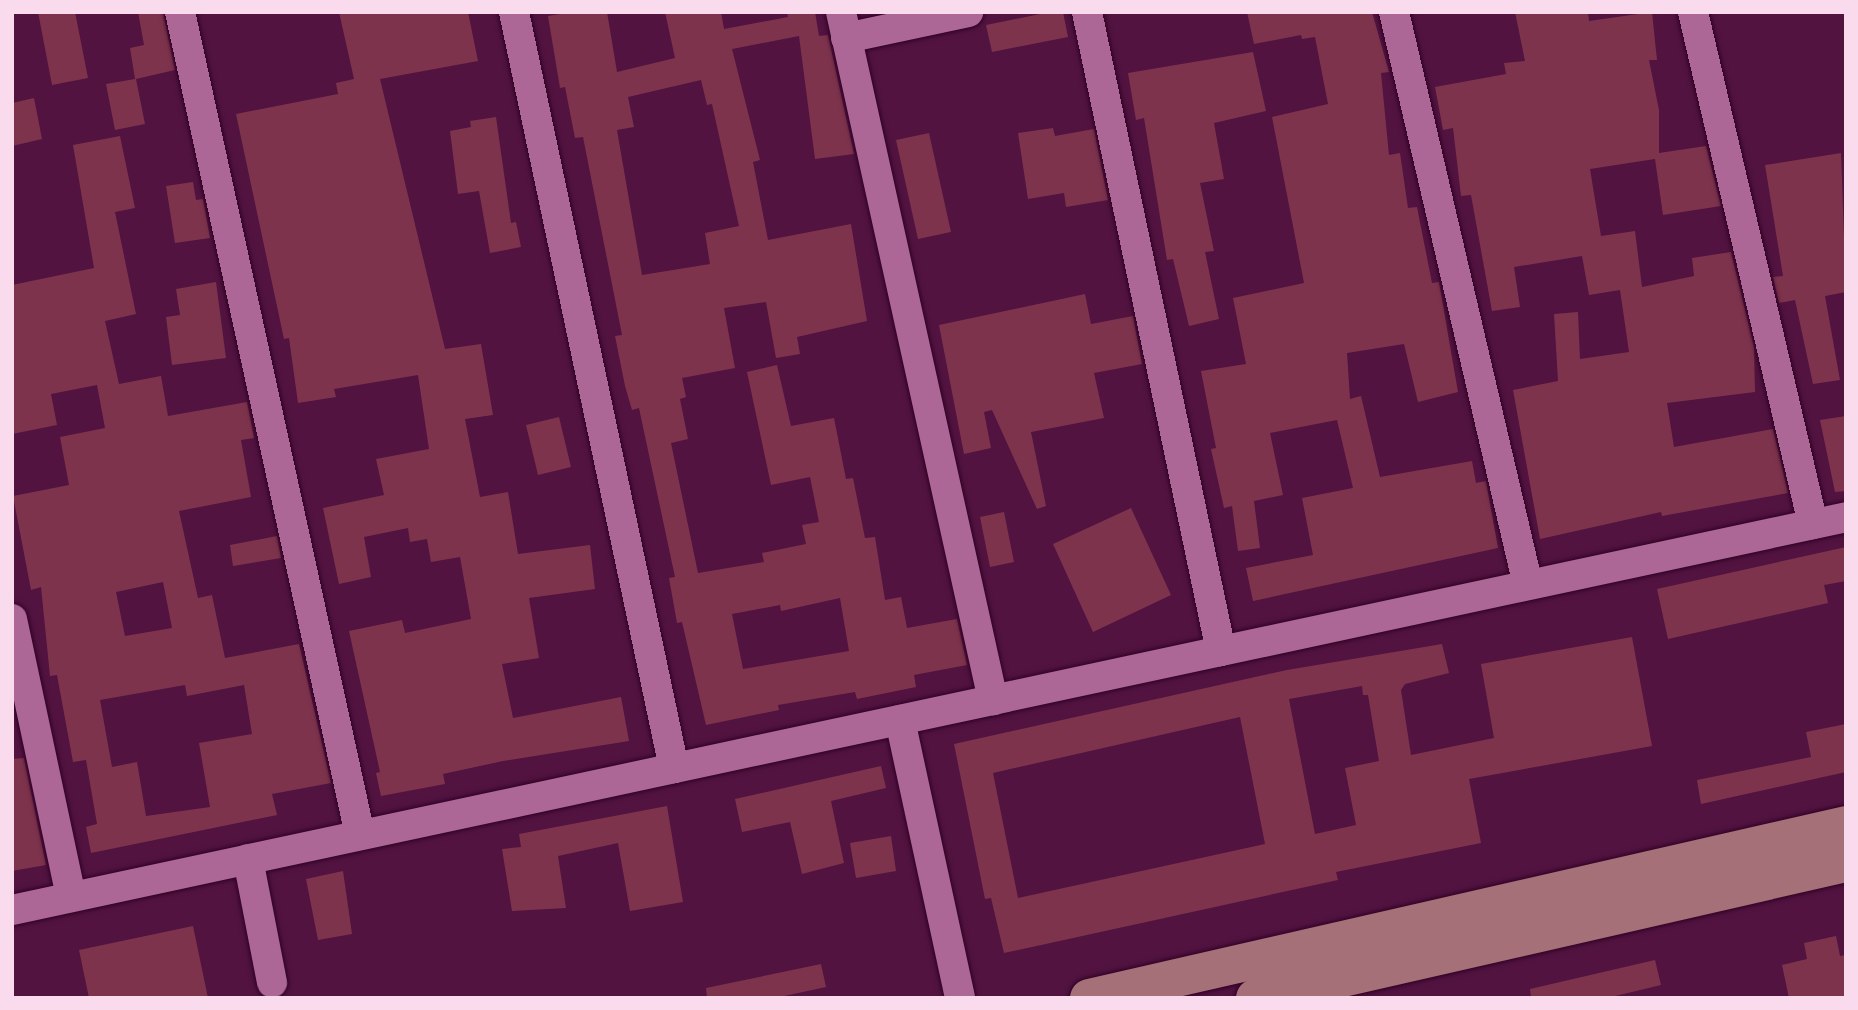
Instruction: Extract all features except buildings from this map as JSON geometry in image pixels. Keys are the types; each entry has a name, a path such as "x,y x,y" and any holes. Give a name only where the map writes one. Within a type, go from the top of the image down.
{"main road":[{"path":"1088,998 1846,825"},
{"path":"1255,998 1293,993 1846,863"}],"street":[{"path":"180,12 360,835"},
{"path":"514,12 674,768"},
{"path":"968,12 844,25 993,700"},
{"path":"1087,12 1221,651"},
{"path":"1394,12 1528,585"},
{"path":"1693,12 1813,524"},
{"path":"12,910 1846,517"},
{"path":"12,618 71,897"},
{"path":"900,720 960,998"},
{"path":"247,859 272,983"}]}
